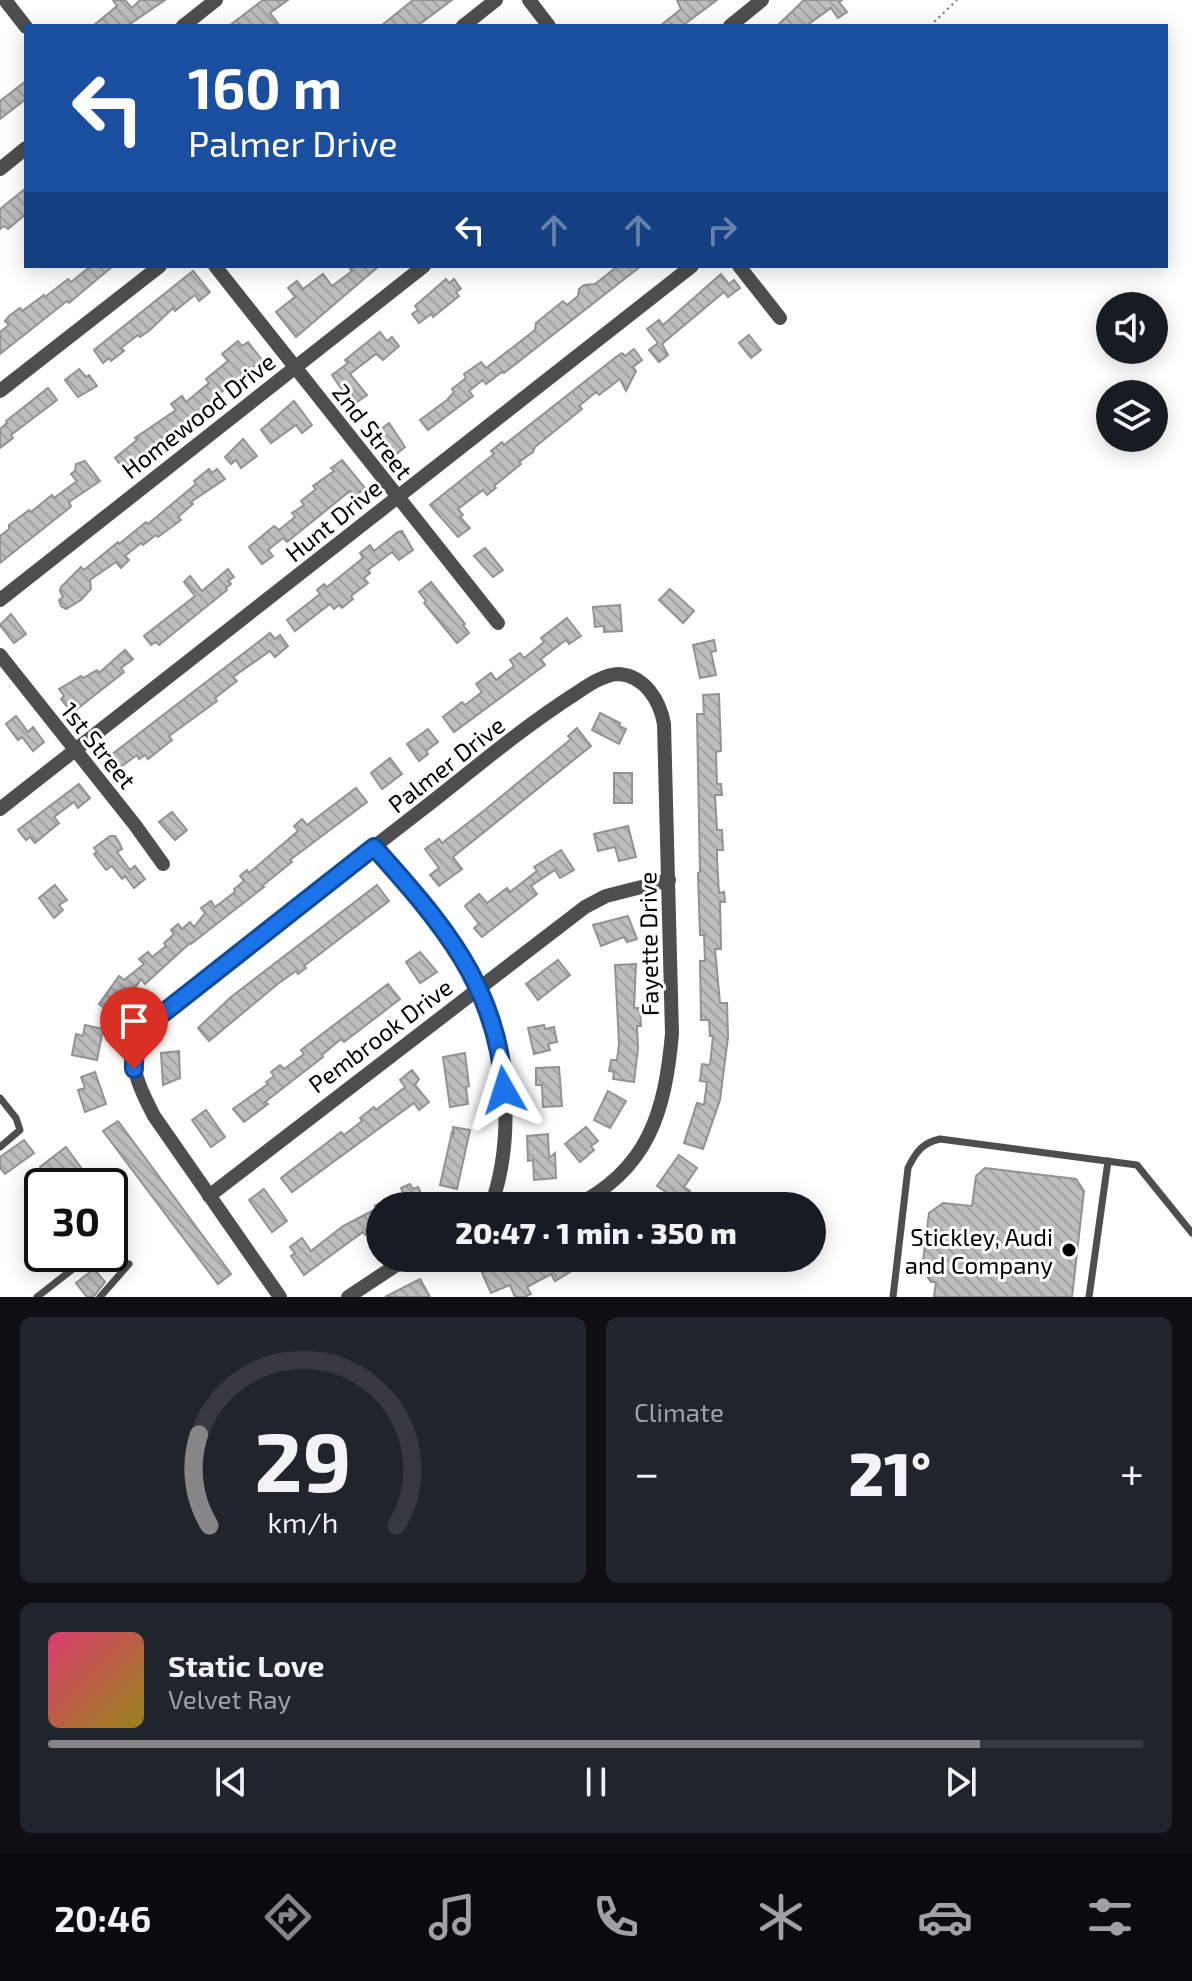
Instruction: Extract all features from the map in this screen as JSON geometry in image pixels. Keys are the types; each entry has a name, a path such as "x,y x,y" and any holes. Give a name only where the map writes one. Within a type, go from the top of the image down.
{"street":[{"path":"5,0 24,24"},
{"path":"186,24 216,0"},
{"path":"466,24 496,0"},
{"path":"529,0 547,24"},
{"path":"732,24 762,0"},
{"path":"0,169 24,150"},
{"path":"0,391 157,268"},
{"name":"2nd Street","path":"217,268 498,623"},
{"name":"Homewood Drive","path":"0,600 421,268"},
{"name":"Hunt Drive","path":"0,809 689,268"},
{"path":"741,268 780,318"},
{"name":"1st Street","path":"0,655 163,864"},
{"name":"Palmer Drive","path":"280,1297 154,1116 141,1092 134,1069 139,1039 148,1025 169,1006 374,847 567,699 603,677 613,675"},
{"name":"Fayette Drive","path":"598,1192 627,1169 648,1139 668,1081 672,1034 664,724 661,707 638,680 613,675"},
{"path":"374,847 436,921 479,987 494,1026 503,1061 506,1120 502,1161 494,1192"},
{"name":"Pembrook Drive","path":"209,1196 585,907 606,896 669,880"},
{"path":"350,1296 386,1272"}],"lane":[{"path":"0,1098 16,1118 20,1130 0,1147"},
{"path":"893,1297 908,1168 926,1143 940,1139 1137,1165 1192,1233"},
{"path":"1089,1297 1108,1161"},
{"path":"100,1297 129,1264"},
{"path":"37,1297 69,1272"}],"path":[{"path":"932,24 957,0"}],"building":[{"path":"113,0 125,0 132,8 140,0 165,0 130,24 95,24 117,6"},
{"path":"263,0 288,0 270,13 278,24 232,24"},
{"path":"413,0 452,0 420,24 383,24"},
{"path":"677,0 717,0 685,24 662,24 681,9"},
{"path":"804,0 842,0 839,2 847,12 838,18 831,8 809,24 779,24"},
{"path":"24,83 24,101 0,119 0,101"},
{"path":"24,190 24,216 8,229 4,226 0,229 0,209"},
{"path":"88,268 111,268 0,354 0,332 9,325 5,321 9,316 45,297 68,279 71,282"},
{"path":"350,268 377,268 296,337 276,312 295,297 288,288 297,281 303,289 323,274 332,286 352,271"},
{"path":"615,268 638,268 504,373 486,384 483,380 469,391 473,396 428,430 420,420 447,400 454,392 452,389 466,378 464,374 481,362 486,368 535,330 536,323 563,301 567,305 578,296 579,289 584,285 595,284"},
{"path":"193,271 210,292 199,301 195,295 175,311 173,308 150,330 121,348 124,351 103,363 94,350"},
{"path":"721,274 729,284 734,280 740,288 728,297 724,292 662,344 668,355 659,362 649,350 658,343 647,329 659,320 663,325"},
{"path":"446,279 449,283 454,279 461,289 456,292 459,296 433,317 431,314 419,323 412,314 418,310 415,306"},
{"path":"380,332 387,341 392,337 399,346 383,360 376,354 350,374 367,395 357,402 349,391 345,394 332,375 348,363 345,360"},
{"path":"749,335 761,350 751,358 739,343"},
{"path":"238,341 242,346 248,342 262,360 124,469 115,458 137,440 135,438 176,410 171,404 182,396 186,402 209,383 206,379 228,361 222,354"},
{"path":"634,349 642,360 633,367 636,371 626,391 620,379 599,395 596,392 579,406 582,409 494,486 496,488 487,495 483,490 458,509 463,515 460,517 470,528 458,537 430,505 494,454 491,451 502,442 504,445 616,357 622,353 625,356"},
{"path":"79,369 86,377 89,375 97,386 78,397 65,380"},
{"path":"48,388 57,400 11,435 13,438 0,448 0,429 6,421"},
{"path":"294,401 312,425 302,433 296,425 271,443 261,430"},
{"path":"389,423 405,447 394,456 377,432"},
{"path":"243,439 257,456 241,468 236,460 231,464 225,457"},
{"path":"342,460 365,488 354,497 350,491 287,542 283,538 268,550 273,556 262,564 249,547 274,526 279,530 295,517 292,513 304,505 301,501 316,489 313,486 334,471 331,468"},
{"path":"85,461 100,481 69,502 71,506 68,509 0,563 0,536 9,529 9,525 77,481 71,474 76,464"},
{"path":"209,469 212,473 217,469 225,479 191,502 193,504 178,517 181,520 125,556 129,560 121,568 116,562 90,580 91,589 81,600 66,609 61,606 61,587 81,567 84,570 118,542 146,522 148,524 196,484 194,481"},
{"path":"402,531 413,550 399,560 392,552 368,570 370,573 364,578 368,583 351,596 353,599 342,608 339,605 334,609 330,604 295,631 287,620 320,594 317,590 324,584 327,587 363,558 360,553 370,545 374,551"},
{"path":"485,548 503,570 493,577 474,556"},
{"path":"228,569 234,577 228,581 231,584 227,590 159,645 156,642 151,645 144,636 195,596 184,582 190,576 202,591"},
{"path":"431,582 469,633 457,643 424,603 426,601 419,592"},
{"path":"670,589 694,611 683,623 659,600"},
{"path":"620,605 622,631 604,632 604,626 595,627 593,607"},
{"path":"11,614 26,634 14,643 0,625"},
{"path":"567,618 581,636 569,644 566,640 541,659 545,665 454,732 443,717 482,692 476,684 491,673 496,680 514,666 510,660 520,653 524,658 544,642 541,638"},
{"path":"270,633 275,639 280,635 288,646 275,657 270,651 233,677 237,681 215,698 217,701 169,736 172,740 148,759 145,755 139,759 137,755 115,771 107,761 111,755"},
{"path":"714,640 716,651 711,652 716,675 700,678 693,645"},
{"path":"125,650 133,659 121,668 124,672 72,713 61,699 64,696 59,689 81,676 83,678 97,670 99,673"},
{"path":"719,694 721,751 716,752 717,784 721,784 722,795 715,795 717,830 722,830 723,850 717,850 719,893 724,892 725,902 720,902 721,949 715,949 720,1003 727,1003 728,1037 720,1100 703,1149 684,1143 697,1103 704,1105 707,1082 700,1081 702,1064 710,1065 713,1036 710,1036 709,1020 701,1020 700,961 705,961 704,935 700,935 697,714 704,714 703,695"},
{"path":"600,713 626,729 619,744 592,730"},
{"path":"16,716 28,732 33,727 44,742 33,751 22,737 18,740 6,724"},
{"path":"577,728 591,746 453,857 462,869 439,886 430,875 439,868 425,849 439,839 442,843 486,809 571,739 568,736"},
{"path":"428,729 438,742 419,761 407,744"},
{"path":"390,758 402,774 382,789 371,773"},
{"path":"614,773 632,773 632,803 614,803"},
{"path":"79,784 90,798 78,808 74,802 54,817 59,823 35,843 30,837 26,840 18,830"},
{"path":"356,788 367,802 290,860 292,862 264,887 190,943 145,984 141,979 116,1017 99,1004 119,976 124,980 144,964 139,959 148,952 152,957 166,946 164,943 174,934 171,930 178,924 182,929 190,922 194,927 205,913 201,908 211,901 215,907 235,892 234,889 244,881 240,876 247,870 249,873 298,831 294,826 302,819 307,825"},
{"path":"172,812 187,830 175,840 159,822"},
{"path":"628,826 636,857 619,861 615,847 598,851 594,834"},
{"path":"110,836 115,836 120,844 122,849 117,852 130,870 135,866 145,879 134,888 112,866 106,870 94,854 97,852 94,848"},
{"path":"561,850 574,870 560,878 555,870 531,886 537,894 482,937 474,928 479,924 465,906 479,894 487,903 507,888 510,892 537,871 534,867"},
{"path":"55,885 67,900 59,905 63,910 54,918 39,898"},
{"path":"377,885 389,901 304,966 306,968 298,974 296,971 279,983 209,1041 198,1028 231,997"},
{"path":"628,916 637,939 627,942 624,937 601,946 593,925"},
{"path":"420,952 437,972 420,983 406,962"},
{"path":"558,960 570,975 538,1000 526,984"},
{"path":"636,964 634,1008 640,1008 641,1026 637,1026 634,1082 613,1079 614,1072 609,1071 611,1060 617,1060 619,1044 615,965"},
{"path":"388,984 400,999 344,1042 341,1039 244,1122 233,1109 268,1084 266,1082 274,1076 271,1072 280,1065 284,1069 304,1054 301,1050"},
{"path":"85,1025 103,1029 97,1060 72,1055 76,1034 83,1036"},
{"path":"544,1025 545,1029 554,1027 557,1042 548,1044 550,1050 534,1054 528,1028"},
{"path":"179,1051 180,1078 163,1085 161,1053"},
{"path":"465,1053 468,1104 450,1107 443,1057"},
{"path":"559,1067 562,1106 543,1107 542,1085 536,1085 536,1068"},
{"path":"412,1070 419,1079 415,1085 429,1102 419,1110 414,1103 292,1192 281,1178 341,1132 344,1135 362,1121 360,1118 374,1107 376,1110 405,1087 400,1080"},
{"path":"95,1072 106,1104 85,1112 78,1090 85,1088 81,1077"},
{"path":"608,1091 626,1101 610,1128 594,1120"},
{"path":"206,1110 225,1137 211,1147 192,1120"},
{"path":"118,1121 231,1274 218,1284 103,1131"},
{"path":"453,1127 470,1130 457,1189 440,1185 452,1132 454,1135"},
{"path":"586,1127 598,1141 591,1146 594,1150 580,1162 565,1144"},
{"path":"548,1134 549,1158 555,1153 556,1178 534,1180 533,1160 528,1161 527,1136"},
{"path":"24,1140 34,1153 5,1174 0,1168 0,1157"},
{"path":"66,1147 81,1168 41,1168"},
{"path":"679,1155 697,1168 684,1187 689,1192 666,1192 657,1186"},
{"path":"985,1168 1076,1179 1084,1191 1072,1297 934,1297 936,1282 931,1282 922,1269 929,1213 943,1203 972,1206 976,1176"},
{"path":"410,1184 413,1189 418,1187 420,1192 403,1192 401,1188"},
{"path":"264,1189 287,1221 272,1232 249,1200"},
{"path":"366,1214 366,1234 363,1232 304,1275 291,1256 295,1253 290,1247 302,1238 311,1251 343,1226"},
{"path":"90,1272 97,1272 105,1282 94,1296 87,1297 76,1283"},
{"path":"570,1272 555,1281 551,1274 527,1287 531,1294 524,1297 515,1297 510,1285 491,1293 482,1273"},
{"path":"420,1279 430,1297 385,1297"}],"place":[{"name":"Stickley, Audi and Company","path":"1069,1250"}],"route":[{"path":"134,1069 139,1039 148,1025 374,847 436,921 484,996 503,1061 504,1090"}]}
